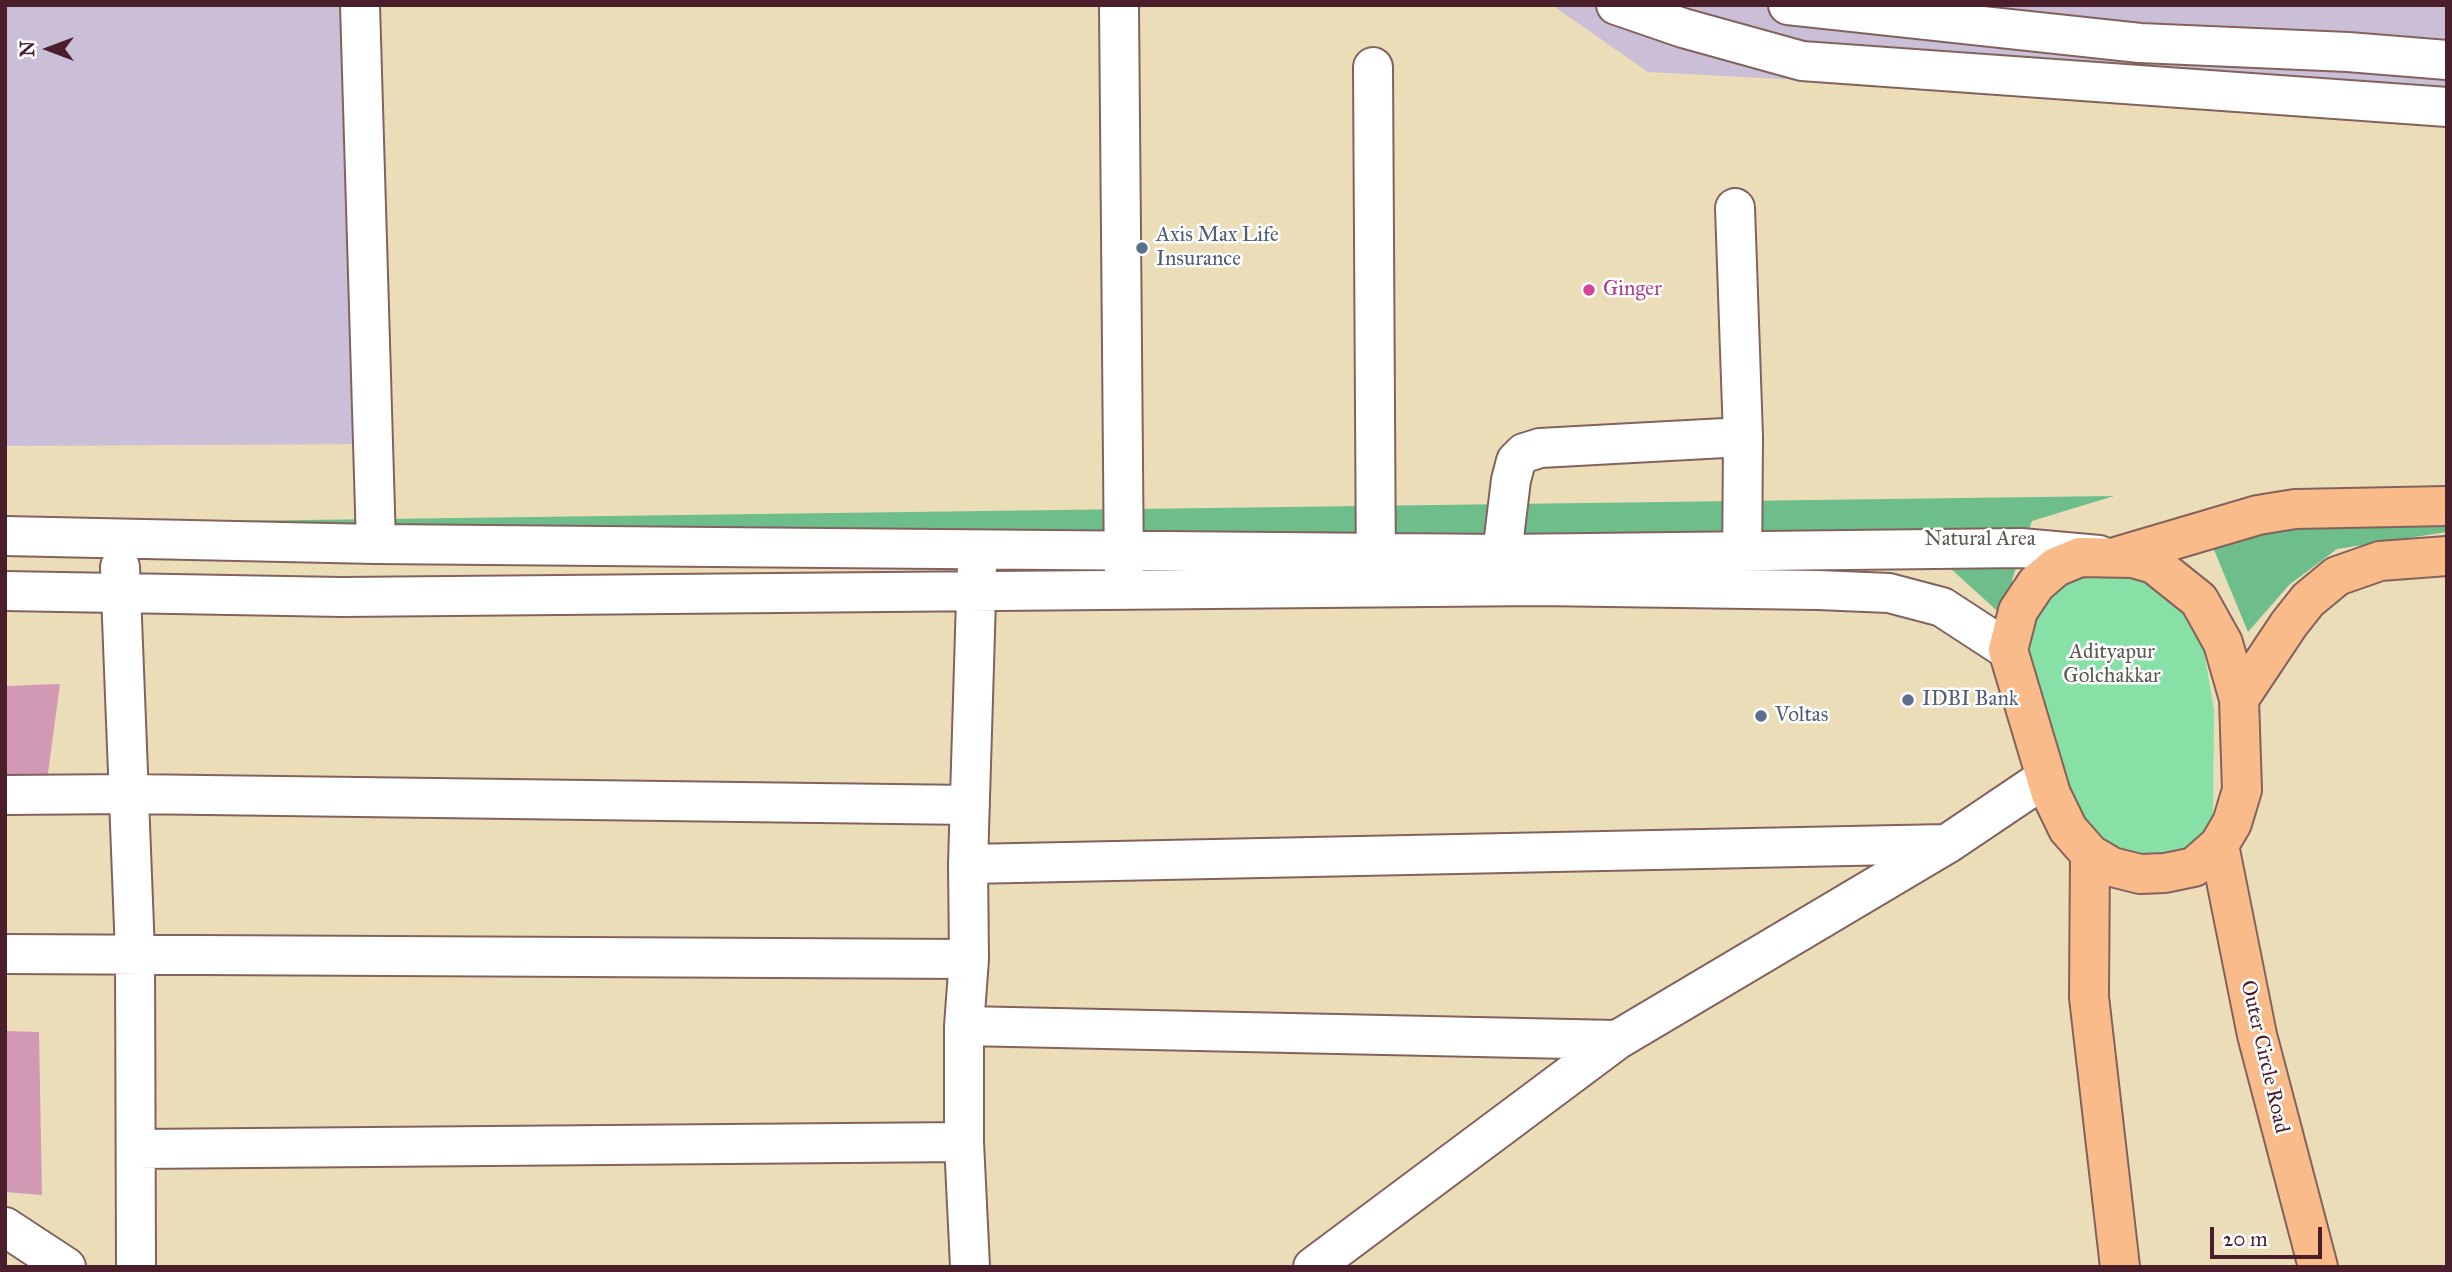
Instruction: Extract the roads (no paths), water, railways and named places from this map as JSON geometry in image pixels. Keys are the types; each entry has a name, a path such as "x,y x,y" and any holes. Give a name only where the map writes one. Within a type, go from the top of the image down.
{"main road":[{"path":"2111,556 2154,564 2172,575 2199,600 2223,643 2239,699 2244,755 2242,790 2232,823 2219,845 2194,867 2165,873 2140,874 2112,867 2091,854 2068,829 2045,778 2008,650 2018,611 2036,584 2056,567 2080,558 2111,556 2258,515 2295,509 2447,506"},
{"path":"2239,699 2308,600 2337,576 2380,561 2447,556"},
{"name":"Outer Circle Road","path":"2219,845 2256,1035 2318,1267"},
{"path":"2091,854 2089,998 2115,1263"}],"street":[{"path":"360,5 376,544"},
{"path":"1119,5 1124,591"},
{"path":"1616,5 1671,25 1802,61 2447,107"},
{"path":"1802,61 1794,6 2140,43 2348,52 2447,60"},
{"path":"1373,67 1375,570"},
{"path":"1735,208 1743,437 1742,570"},
{"path":"1502,554 1510,480 1516,461 1524,453 1541,447 1743,437"},
{"path":"5,536 376,544 1124,551 1375,570 1742,570 2021,548 2111,556"},
{"path":"119,537 135,953 136,1267"},
{"path":"970,1267 964,1142 964,1026 969,959 968,864 978,593 976,549"},
{"path":"5,591 342,597 1124,591 1375,570 1502,554 1742,570 1889,593 1942,607 2008,650"},
{"path":"1313,1267 1617,1040 1947,844 2045,778"},
{"path":"5,795 129,794 970,805"},
{"path":"968,864 1947,844"},
{"path":"5,954 969,959"},
{"path":"964,1026 1617,1040"},
{"path":"136,1149 964,1142"},
{"path":"5,1227 66,1267"}],"place":[{"name":"Axis Max Life Insurance","path":"1142,248"},
{"name":"Ginger","path":"1589,290"},
{"name":"IDBI Bank","path":"1908,700"},
{"name":"Voltas","path":"1761,716"}],"park label":[{"name":"Natural Area","path":"1980,540"},
{"name":"Adityapur Golchakkar","path":"2112,665"}]}
